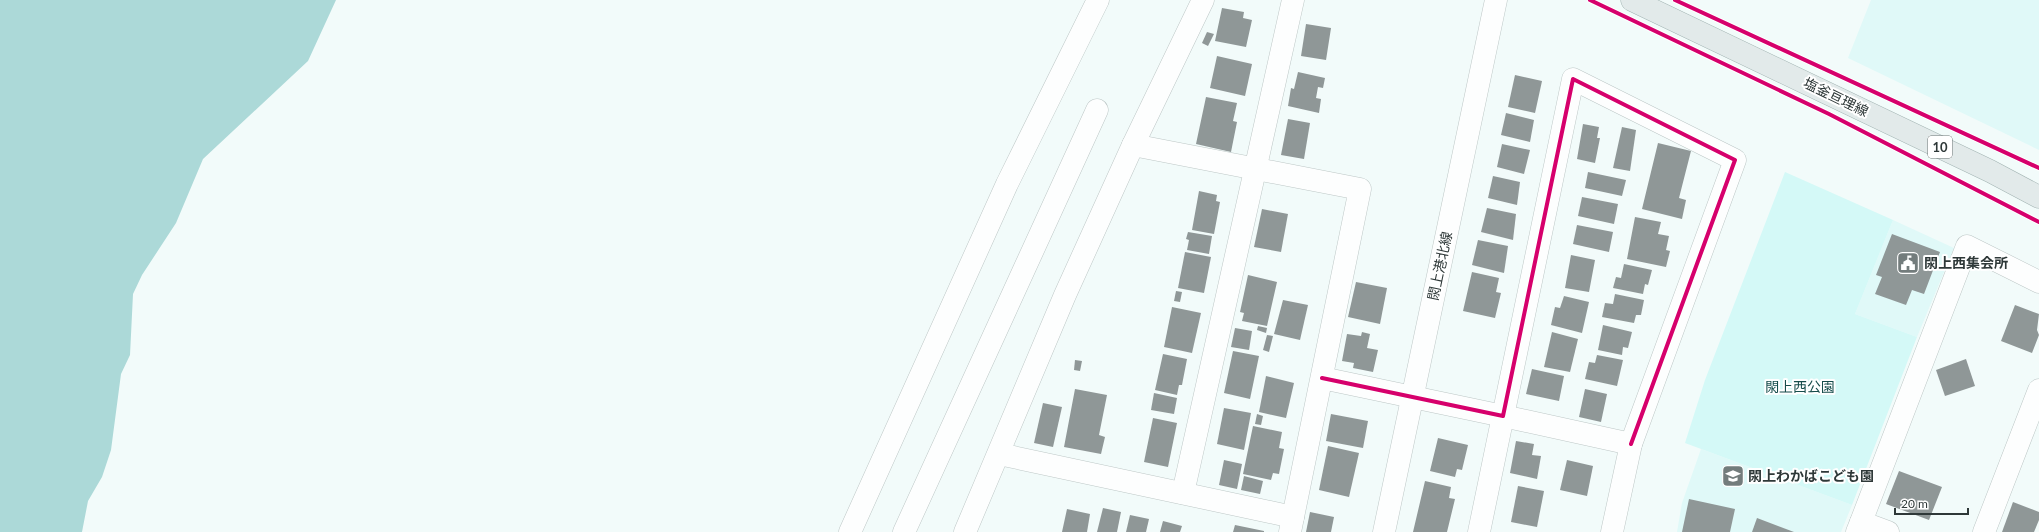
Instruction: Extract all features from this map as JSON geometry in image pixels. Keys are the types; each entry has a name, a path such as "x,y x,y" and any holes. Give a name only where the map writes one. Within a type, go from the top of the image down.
{"main road":[{"name":"塩釜亘理線","path":"1632,0 1840,99 2039,197"}],"street":[{"path":"850,532 1007,184 1098,0"},
{"path":"965,532 1066,295 1133,145 1203,0"},
{"path":"1183,492 1293,0"},
{"name":"閖上港北線","path":"1384,532 1496,0"},
{"path":"1479,532 1573,79 1736,160 1631,444 1612,532"},
{"path":"904,532 1097,110"},
{"path":"999,454 1183,492 1291,524 1360,189 1133,145"},
{"path":"1888,532 1859,527 1967,246 2039,282"},
{"path":"1322,378 1631,444"},
{"path":"1984,532 2039,390"}],"shaded area":[{"path":"0,0 336,0 308,61 203,159 176,223 142,275 133,294 130,355 121,374 111,450 102,477 88,501 82,532 0,532"},
{"path":"1871,0 2039,0 2039,150 1848,58"},
{"path":"1893,220 1954,248 1917,337 1855,314"},
{"name":"閖上わかばこども園","path":"1701,449 1852,505 1841,532 1677,532 1682,503"}],"green space":[{"name":"閖上西公園","path":"1785,172 1893,220 1855,314 1917,337 1852,505 1685,443 1705,380"}],"building":[{"path":"1222,8 1244,12 1243,18 1252,20 1246,47 1215,41"},
{"path":"1306,24 1331,28 1326,60 1301,56"},
{"path":"1207,32 1214,34 1208,46 1202,43"},
{"path":"1217,56 1252,64 1245,96 1210,88"},
{"path":"1298,72 1325,78 1323,88 1318,87 1316,98 1321,99 1319,113 1288,106 1291,88 1294,89"},
{"path":"1515,75 1542,81 1535,113 1508,107"},
{"path":"1206,97 1237,103 1233,121 1237,122 1231,152 1196,144"},
{"path":"1506,113 1534,120 1530,142 1501,135"},
{"path":"1288,119 1310,123 1304,159 1281,155"},
{"path":"1583,124 1599,127 1597,138 1600,138 1595,163 1577,159"},
{"path":"1622,127 1636,130 1630,171 1613,168"},
{"path":"1658,143 1691,151 1679,198 1686,200 1682,219 1642,209"},
{"path":"1502,144 1530,150 1524,174 1497,167"},
{"path":"1588,172 1626,180 1622,196 1585,188"},
{"path":"1493,176 1520,182 1517,205 1488,198"},
{"path":"1199,191 1217,195 1216,201 1220,202 1214,234 1192,230"},
{"path":"1582,197 1618,204 1614,224 1578,216"},
{"path":"1487,208 1516,214 1513,240 1481,232"},
{"path":"1262,209 1288,214 1281,252 1254,247"},
{"path":"1635,217 1661,222 1658,234 1669,236 1666,250 1670,251 1666,267 1627,259"},
{"path":"1577,225 1613,232 1609,252 1573,244"},
{"path":"1188,232 1212,236 1209,254 1187,250 1189,240 1186,239"},
{"name":"閖上西集会所","path":"1892,234 1940,252 1924,294 1912,290 1906,305 1875,294 1882,277 1876,275"},
{"path":"1478,240 1508,246 1504,273 1472,265"},
{"path":"1185,252 1211,257 1204,293 1178,288"},
{"path":"1571,255 1595,260 1589,292 1565,288"},
{"path":"1624,264 1652,270 1648,285 1645,284 1643,294 1613,288 1616,277 1621,278"},
{"path":"1472,272 1499,278 1496,292 1501,293 1495,318 1463,311"},
{"path":"1248,275 1277,282 1267,326 1242,321 1244,313 1240,312"},
{"path":"1356,282 1387,288 1380,324 1348,317"},
{"path":"1176,291 1182,292 1180,302 1174,301"},
{"path":"1615,294 1644,300 1641,315 1636,315 1634,323 1602,317 1605,303 1613,304"},
{"path":"1564,296 1589,302 1582,333 1551,325 1555,307 1560,308"},
{"path":"1283,300 1308,305 1300,340 1274,334"},
{"path":"2015,305 2039,314 2037,330 2039,335 2032,353 2001,341"},
{"path":"1172,307 1201,313 1192,353 1164,347"},
{"path":"1603,325 1632,332 1628,348 1623,347 1622,355 1598,350"},
{"path":"1258,326 1267,328 1266,333 1257,330"},
{"path":"1235,328 1252,331 1249,350 1231,347"},
{"path":"1362,332 1370,334 1367,348 1378,350 1373,372 1353,368 1354,363 1342,361 1347,334 1361,336"},
{"path":"1552,332 1578,339 1570,372 1544,367"},
{"path":"1267,335 1273,336 1269,352 1263,350"},
{"path":"1233,351 1259,356 1250,399 1224,393"},
{"path":"1163,354 1187,359 1182,385 1179,385 1177,395 1155,390"},
{"path":"1597,355 1623,360 1617,386 1585,379 1589,362 1595,363"},
{"path":"1966,359 1975,386 1945,396 1936,370"},
{"path":"1075,360 1082,361 1080,371 1074,370"},
{"path":"1532,369 1564,376 1559,401 1526,394"},
{"path":"1266,376 1294,383 1286,418 1259,412"},
{"path":"1075,389 1107,395 1099,435 1105,437 1101,454 1064,447"},
{"path":"1585,389 1607,394 1601,422 1579,417"},
{"path":"1154,393 1177,398 1174,414 1151,410"},
{"path":"1043,403 1062,407 1053,447 1034,443"},
{"path":"1224,408 1251,413 1244,450 1217,444"},
{"path":"1257,414 1263,416 1261,425 1255,424"},
{"path":"1331,414 1368,421 1363,448 1326,441"},
{"path":"1153,418 1177,423 1168,467 1144,462"},
{"path":"1253,426 1282,432 1279,448 1284,449 1279,474 1273,473 1271,480 1243,474"},
{"path":"1438,438 1468,445 1462,470 1457,469 1455,477 1430,471"},
{"path":"1516,441 1534,444 1532,455 1541,456 1537,479 1510,473"},
{"path":"1328,446 1359,453 1349,497 1319,490"},
{"path":"1224,460 1242,464 1237,489 1219,485"},
{"path":"1567,460 1593,466 1587,496 1560,490"},
{"path":"1899,471 1942,487 1929,520 1886,504"},
{"path":"1244,476 1263,481 1260,494 1241,490"},
{"path":"1425,481 1451,487 1449,498 1455,499 1447,532 1413,532"},
{"path":"1518,486 1544,491 1537,527 1511,522"},
{"path":"1689,499 1735,509 1730,532 1682,532"},
{"path":"2013,502 2039,512 2039,520 2034,532 2002,532"},
{"path":"1103,508 1121,512 1117,532 1097,532"},
{"path":"1067,509 1090,514 1087,532 1062,532"},
{"path":"1310,512 1334,517 1331,532 1306,532"},
{"path":"1130,515 1149,519 1146,532 1126,532"},
{"path":"1757,518 1794,532 1752,532"},
{"path":"1163,521 1182,526 1180,532 1160,532"},
{"path":"1235,525 1264,531 1264,532 1233,532"}],"cycle path":[{"path":"1590,0 1829,114 2039,222"},
{"path":"1675,0 2039,168"},
{"path":"1322,378 1503,416 1573,79 1735,160 1631,444"}],"place":[{"name":"閖上西集会所","path":"1908,263"},
{"name":"閖上わかばこども園","path":"1733,476"}]}
